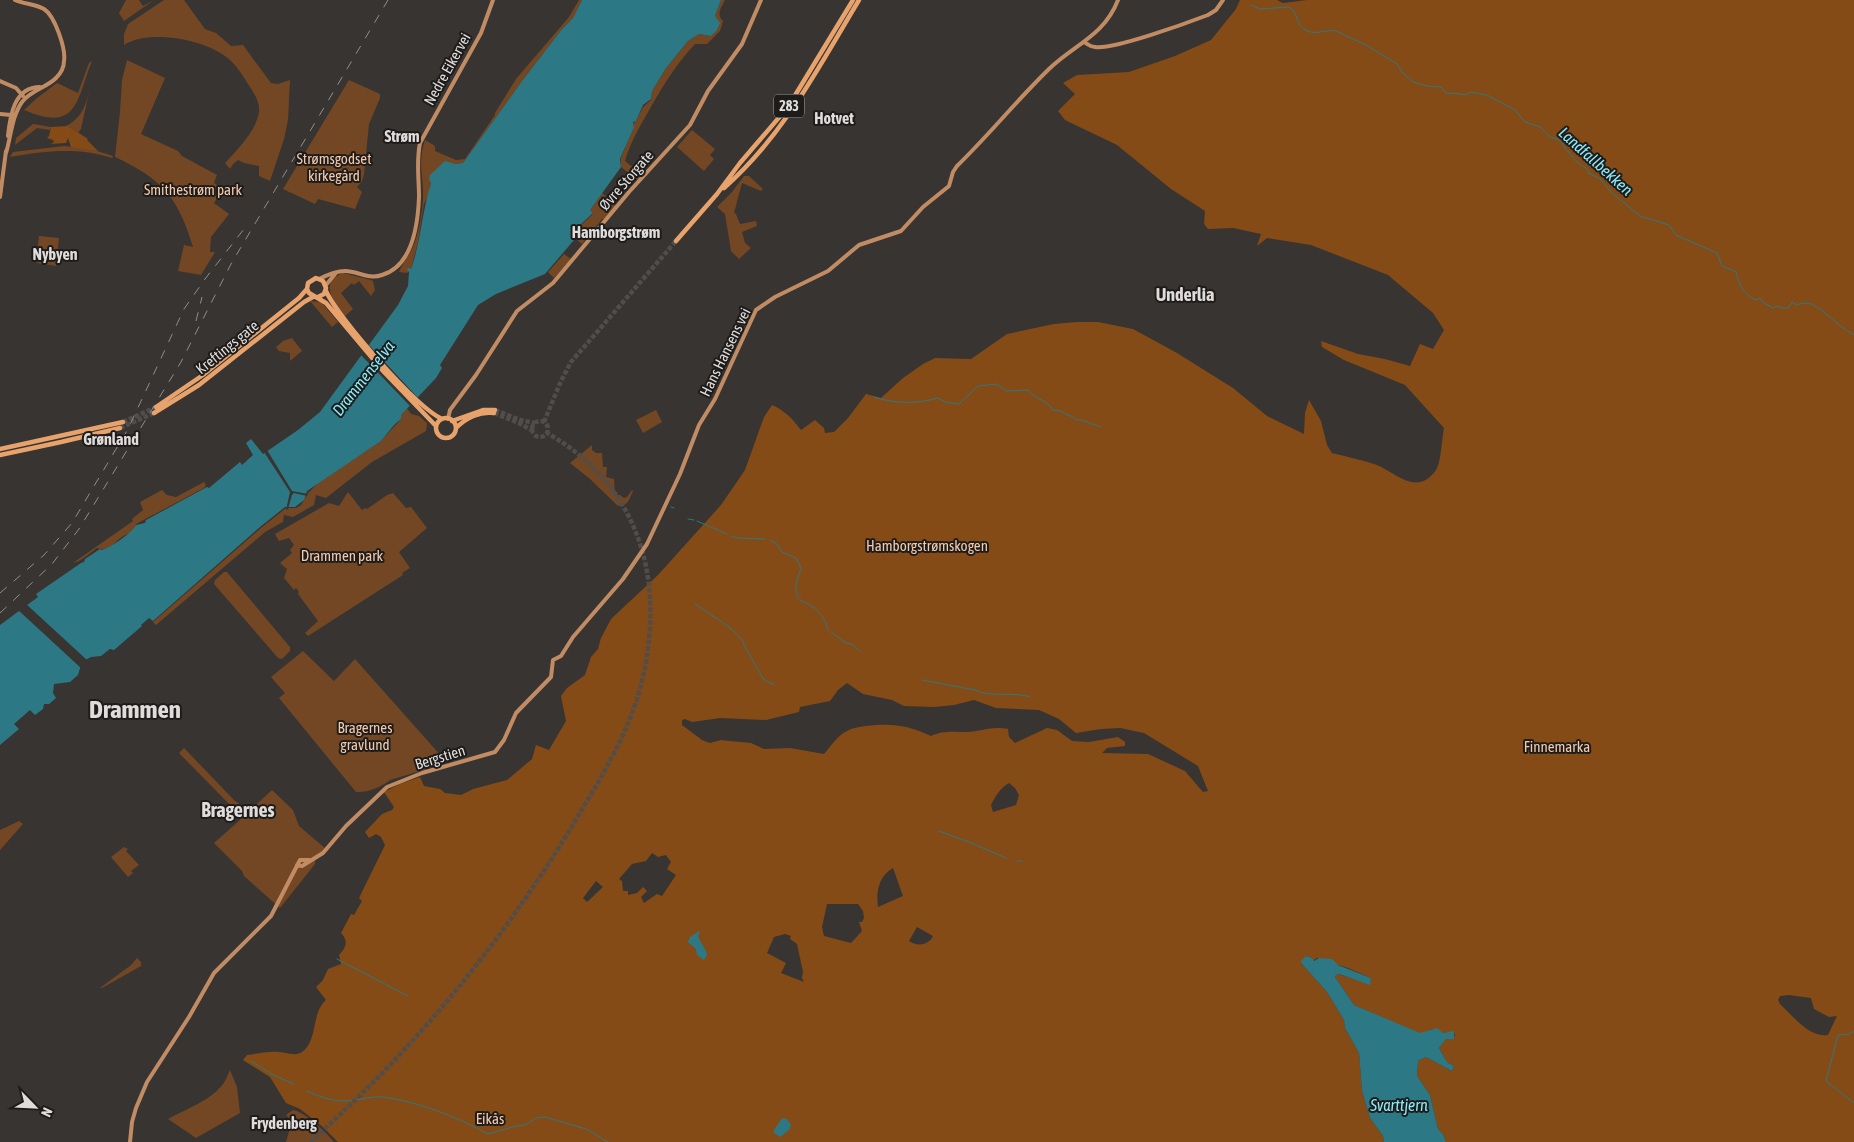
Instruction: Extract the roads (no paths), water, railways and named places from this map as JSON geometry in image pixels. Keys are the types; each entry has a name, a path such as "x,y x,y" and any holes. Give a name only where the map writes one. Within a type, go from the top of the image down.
{"main road":[{"path":"6,153 17,112 25,98 52,81 61,72 64,60 63,49 53,21 46,11 15,0"},
{"name":"Nedre Eikervei","path":"336,273 345,271 376,277 387,273 399,264 411,244 417,220 419,194 417,158 420,143 481,33 493,0"},
{"name":"Øvre Storgate","path":"450,420 450,410 476,375 517,311 554,283 629,192 690,125 711,86 742,44 761,0"},
{"name":"283","path":"676,241 717,194 740,163 793,100 853,0"},
{"name":"283","path":"717,194 742,171 786,121 859,0"},
{"name":"Hans Hansens vei","path":"553,660 562,656 573,637 623,579 647,544 680,474 699,426 715,399 756,310 775,297 828,271 859,245 900,231 923,207 949,186 957,166 989,135 1049,69 1072,49 1097,33 1118,0"},
{"path":"1084,42 1098,48 1137,39 1208,15 1216,10 1223,0"},
{"path":"0,81 16,88 25,98"},
{"path":"0,197 14,104 21,94 40,87"},
{"path":"0,114 11,115"},
{"path":"336,273 310,281 307,289 308,294 326,303 341,317"},
{"path":"315,297 326,288 336,273"},
{"path":"319,279 346,324 363,345 418,403 436,426 438,434 445,438 453,435 456,428 474,416 494,411 483,410 450,420 442,419 418,403"},
{"name":"Kreftings gate","path":"156,407 203,375 299,298 307,289"},
{"name":"Kreftings gate","path":"154,413 199,385 304,302 315,297"},
{"path":"436,426 442,419"},
{"path":"450,420 456,428"},
{"path":"0,449 123,422"},
{"path":"0,455 120,428"},
{"name":"Bergstien","path":"297,866 302,866 323,853 346,826 386,787 422,773 494,752 504,740 516,713 551,677 553,660"},
{"path":"130,1142 132,1122 147,1082 214,973 274,912 300,860 310,860"}],"water":[{"name":"Drammenselva","path":"582,0 721,0 715,16 720,23 717,30 711,36 699,34 688,41 666,68 652,91 651,99 643,105 636,121 633,122 634,127 620,159 621,167 590,210 593,213 580,225 574,240 545,274 496,294 478,305 440,365 442,368 436,378 401,415 401,419 381,441 307,491 304,500 295,507 285,507 153,621 149,618 114,650 110,649 101,656 85,660 81,665 78,675 70,682 54,684 53,693 56,698 49,704 44,704 43,709 35,715 30,710 14,724 19,729 0,745 0,625 38,597 36,594 100,549 102,550 121,539 136,525 145,523 146,520 207,487 209,488 240,462 242,465 253,455 246,443 251,439 263,454 320,412 398,305 408,286 409,272 407,270 408,268 411,269 417,248 431,183 430,175 445,161 455,164 463,163 522,81 562,29 573,18"},
{"path":"699,931 698,936 707,955 704,960 698,956 696,949 688,942 690,937"},
{"name":"Svarttjern","path":"1306,956 1314,961 1319,958 1332,959 1338,965 1371,978 1370,985 1339,974 1336,975 1335,977 1354,1005 1420,1033 1437,1028 1443,1033 1454,1031 1454,1039 1446,1039 1439,1048 1447,1062 1454,1066 1452,1071 1426,1057 1418,1061 1417,1076 1430,1095 1438,1129 1443,1134 1446,1142 1384,1142 1383,1136 1370,1118 1362,1091 1359,1053 1345,1028 1344,1020 1327,992 1301,963"},
{"path":"782,1118 787,1119 791,1125 789,1130 780,1137 773,1132"}],"waterway":[{"name":"Landfallbekken","path":"1251,5 1260,9 1288,7 1294,11 1300,25 1307,31 1336,31 1366,45 1397,64 1402,72 1413,82 1441,87 1447,94 1466,95 1470,92 1487,95 1515,110 1525,122 1540,127 1550,137 1562,143 1576,161 1587,169 1589,173 1600,179 1612,193 1640,216 1669,225 1676,235 1717,253 1722,266 1736,272 1742,289 1752,298 1756,300 1760,298 1764,303 1773,308 1777,306 1788,308 1792,302 1797,305 1802,303 1812,304 1854,335"},
{"path":"874,397 906,402 938,398 945,402 959,404 978,386 997,384 1006,391 1028,390 1048,404 1053,410 1061,411 1076,420 1101,427"},
{"path":"688,519 694,520"},
{"path":"697,521 727,534"},
{"path":"731,536 765,539"},
{"path":"770,540 777,544 782,552 796,558 801,568 796,585 797,596 818,611 825,621 828,630"},
{"path":"695,604 723,623 742,640 764,680 774,685"},
{"path":"831,632 860,651"},
{"path":"922,680 988,694 1016,694 1030,697"},
{"path":"939,831 1006,858"},
{"path":"1017,861 1022,861"},
{"path":"337,959 408,996"},
{"path":"1854,1031 1849,1034 1838,1035 1826,1081 1854,1103"},
{"path":"251,1061 273,1075 294,1084"},
{"path":"307,1091 339,1101 382,1097 409,1102 450,1116 488,1134 525,1125 536,1118 545,1117 586,1129 608,1142"}],"tunnel":[{"path":"544,422 571,362 676,241"},
{"path":"123,422 156,407"},
{"path":"495,410 520,420 535,423"},
{"path":"120,428 154,413"},
{"path":"494,413 533,431"},
{"path":"540,421 548,429 540,437 532,429 540,421"},
{"path":"310,1142 386,1069 457,990 490,948 550,861 595,787 612,758 633,712 647,657 650,619 648,582 641,546 627,513 607,483 581,456 547,433"}],"railway":[{"path":"0,613 52,564 79,529 181,362 231,264 388,0"},
{"path":"0,593 44,555 72,523 128,429 184,309 244,229"},
{"path":"196,321 202,297"}],"district":[{"name":"Hotvet","path":"834,118"},
{"name":"Strøm","path":"402,136"},
{"name":"Hamborgstrøm","path":"616,232"},
{"name":"Nybyen","path":"55,254"},
{"name":"Underlia","path":"1185,294"},
{"name":"Grønland","path":"111,439"},
{"name":"Drammen","path":"135,709"},
{"name":"Bragernes","path":"238,809"},
{"name":"Frydenberg","path":"284,1123"}],"park label":[{"name":"Strømsgodset kirkegård","path":"334,166"},
{"name":"Smithestrøm park","path":"193,189"},
{"name":"Hamborgstrømskogen","path":"927,545"},
{"name":"Drammen park","path":"342,555"},
{"name":"Bragernes gravlund","path":"365,736"},
{"name":"Finnemarka","path":"1557,746"},
{"name":"Eikås","path":"490,1118"}]}
